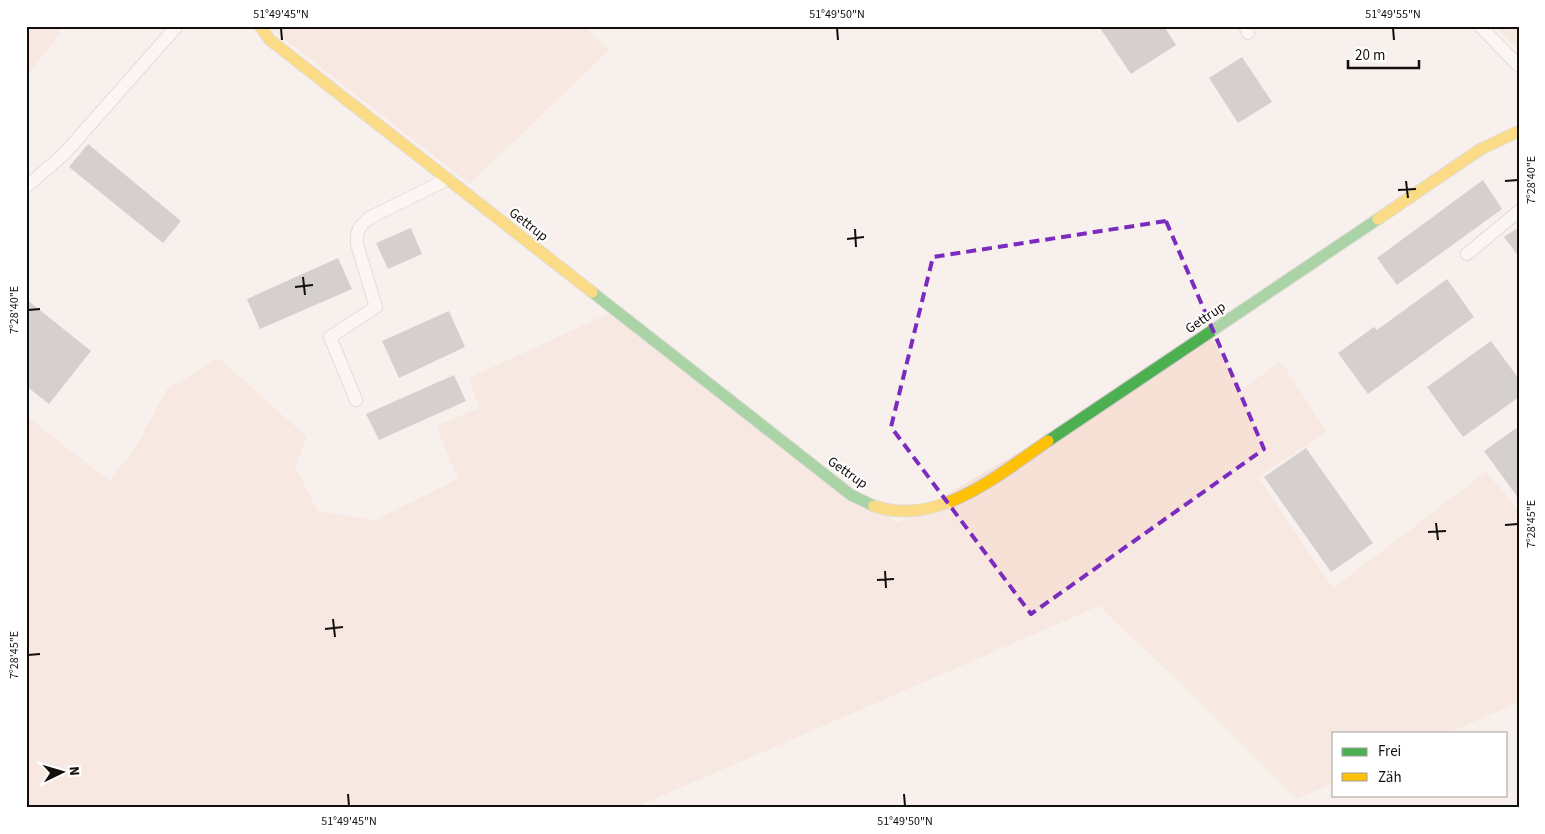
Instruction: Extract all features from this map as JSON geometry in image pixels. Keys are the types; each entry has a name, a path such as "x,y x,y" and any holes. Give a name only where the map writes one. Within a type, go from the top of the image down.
{"street":[{"name":"Gettrup","path":"260,26 270,40 851,496 875,507 898,512 928,510 972,492 1481,148 1519,131"}],"lane":[{"path":"26,187 65,153 177,26"},
{"path":"1480,26 1519,66"},
{"path":"356,400 330,336 376,307 357,244 356,236 359,227 369,218 448,179"},
{"path":"1467,254 1519,211"}],"highlighted area":[{"path":"1166,221 1264,449 1031,614 891,427 933,257"}],"shaded area":[{"path":"26,26 57,26 61,32 26,77"},
{"path":"268,26 585,26 609,50 470,184"},
{"path":"1495,26 1519,26 1519,51"},
{"path":"610,313 898,523 1212,339 1243,388 1281,361 1327,432 1258,477 1333,588 1486,472 1519,511 1519,702 1450,732 1332,732 1332,784 1296,799 1177,680 1099,606 634,808 26,808 26,416 110,481 138,443 167,389 219,358 307,437 295,467 318,511 375,520 458,479 436,426 479,408 469,378"}],"building":[{"path":"1104,26 1164,26 1176,45 1131,74 1100,28"},
{"path":"1242,57 1272,102 1238,123 1209,78"},
{"path":"88,144 181,221 163,243 69,167"},
{"path":"1483,180 1502,209 1397,285 1377,258"},
{"path":"1519,227 1519,257 1504,237"},
{"path":"411,228 422,254 388,269 376,243"},
{"path":"338,258 352,289 260,329 247,299"},
{"path":"1447,279 1474,317 1368,394 1338,353 1374,327 1377,330"},
{"path":"26,299 91,351 49,404 26,386"},
{"path":"449,311 465,347 399,378 382,341"},
{"path":"1491,341 1519,379 1519,397 1463,437 1427,387"},
{"path":"454,375 466,401 379,440 366,414"},
{"path":"1519,426 1519,499 1484,451"},
{"path":"1306,448 1373,543 1331,572 1264,477"}],"traffic: fast":[{"path":"1048,441 1378,219"},
{"path":"592,292 851,495 874,506"}],"traffic: slow":[{"path":"260,26 270,40 592,292"},
{"path":"1378,219 1481,149 1519,131"},
{"path":"874,506 898,511 921,510 944,504 988,482 1048,441"}]}
